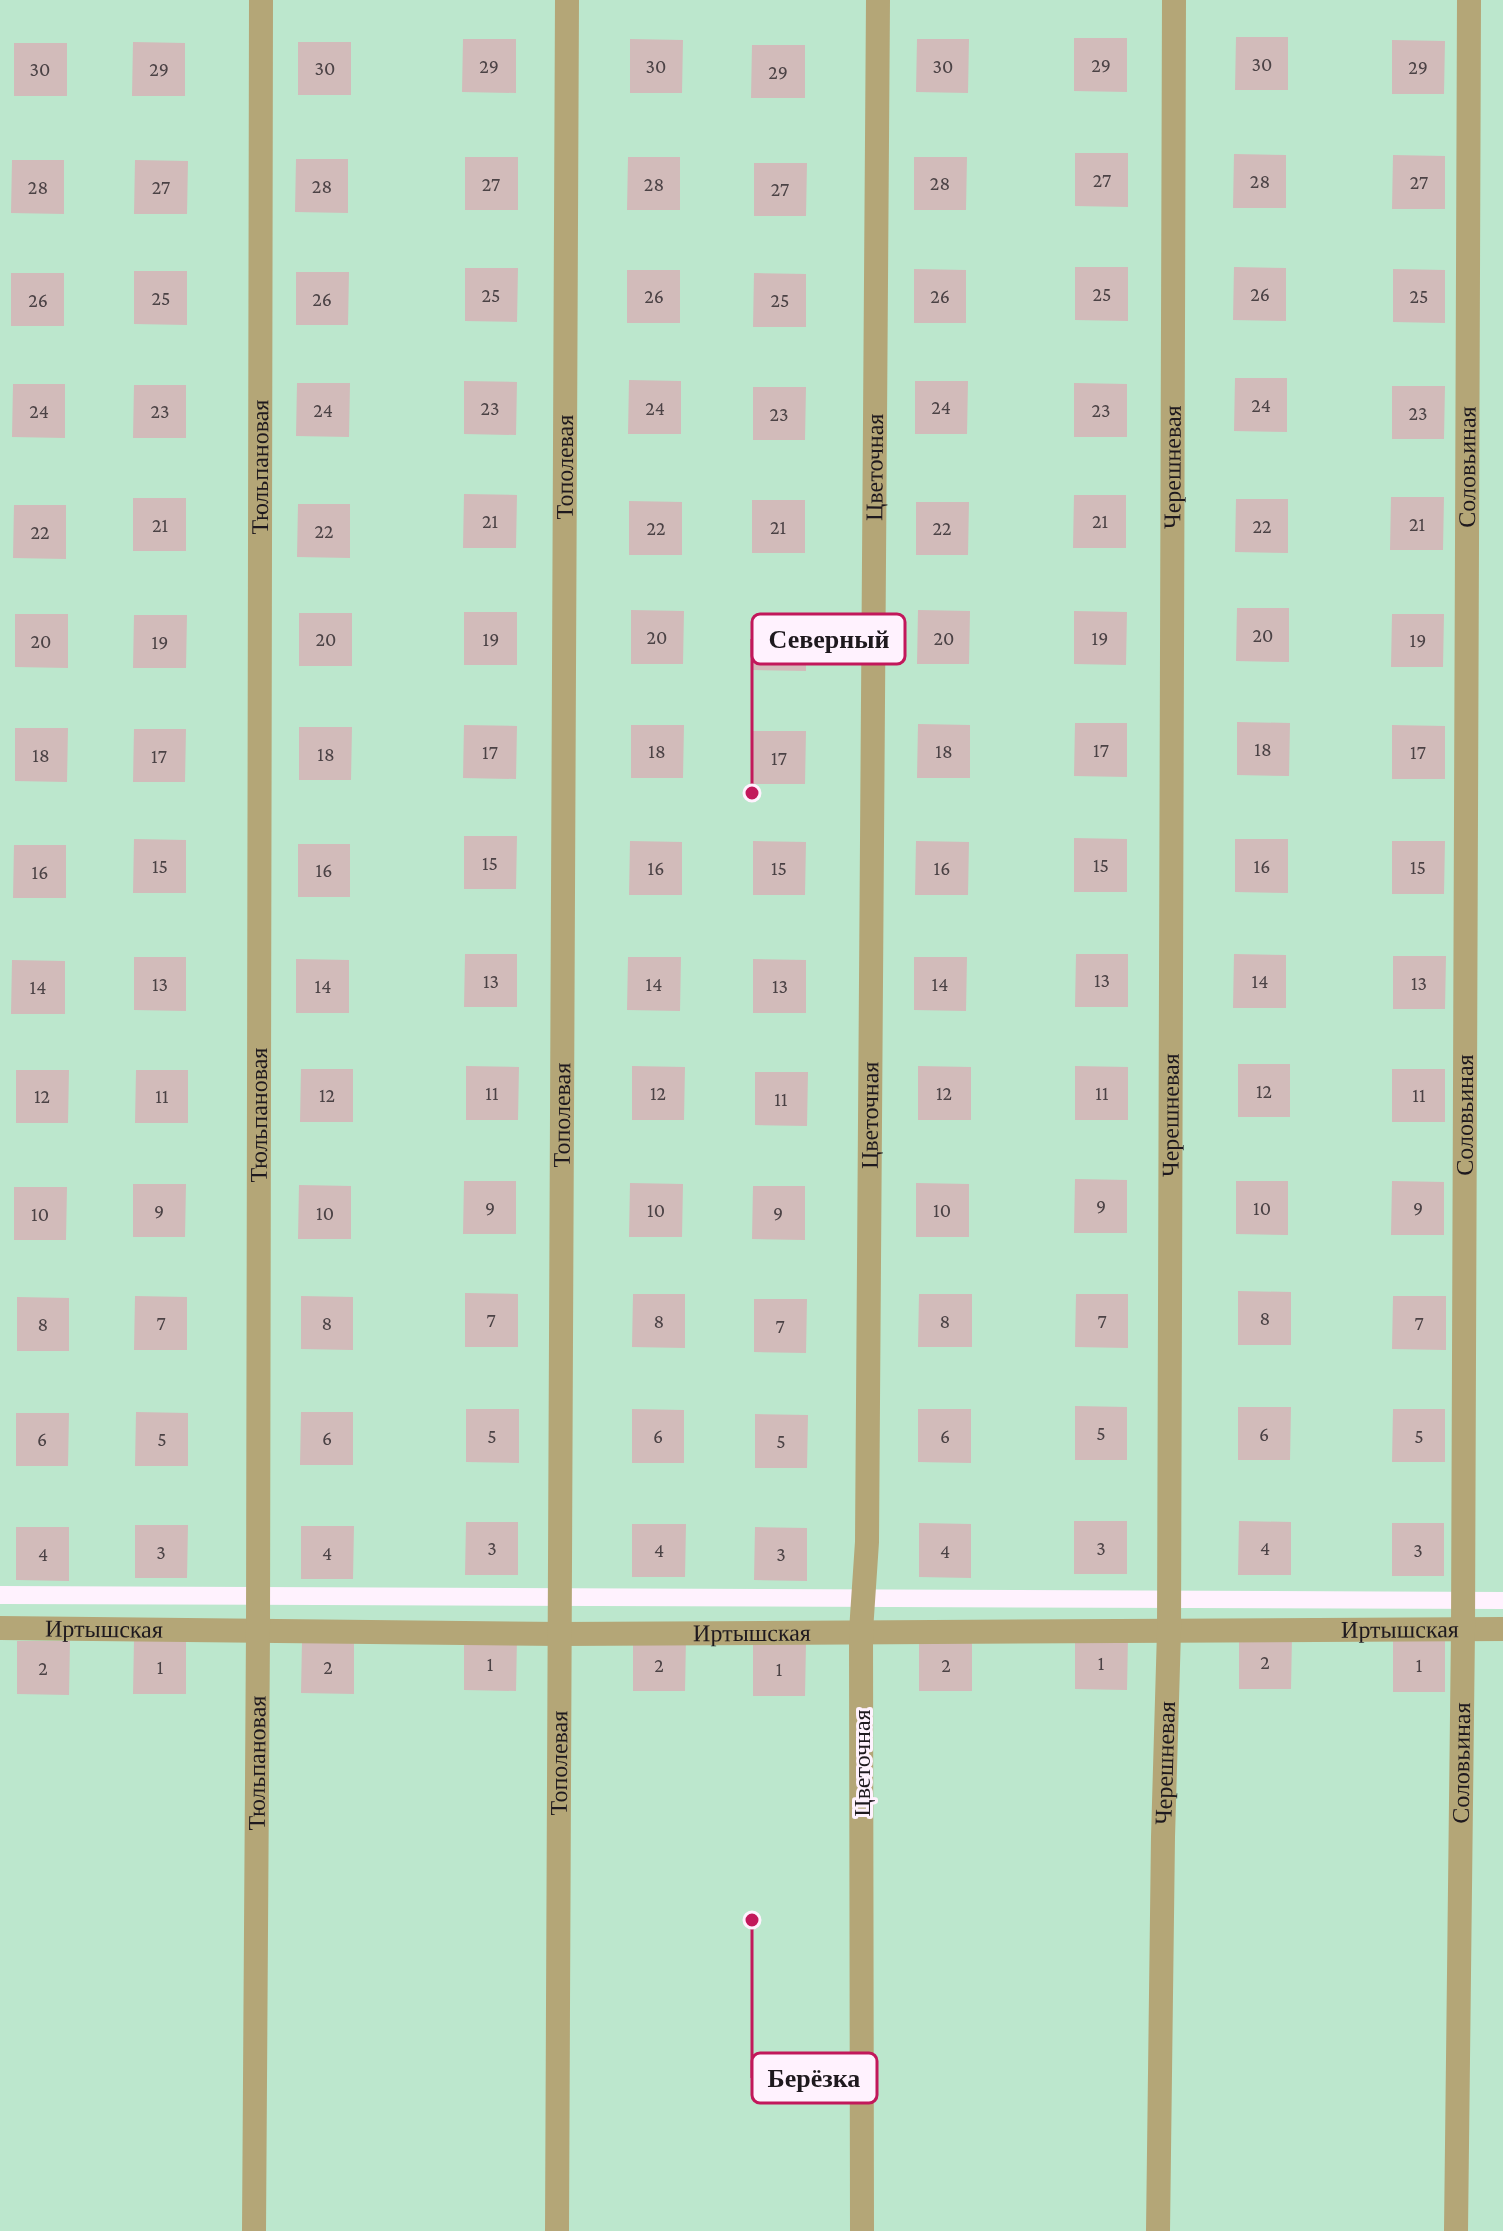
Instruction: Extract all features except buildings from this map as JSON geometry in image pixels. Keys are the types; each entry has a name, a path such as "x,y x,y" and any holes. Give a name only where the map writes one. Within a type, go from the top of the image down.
{"street":[{"name":"Тюльпановая","path":"254,2231 261,0"},
{"name":"Тополевая","path":"557,2231 567,0"},
{"name":"Цветочная","path":"862,2231 861,1631 868,1511 878,0"},
{"name":"Черешневая","path":"1158,2231 1169,1631 1174,0"},
{"name":"Соловьиная","path":"1456,2231 1463,1630 1469,0"},
{"name":"Иртышская","path":"0,1628 560,1634 1503,1629"}],"green space":[{"path":"0,0 1503,0 1503,1592 0,1586"},
{"path":"0,1604 1503,1609 1503,2231 0,2231"}],"place":[{"name":"Северный","path":"752,793"},
{"name":"Берёзка","path":"752,1920"}]}
